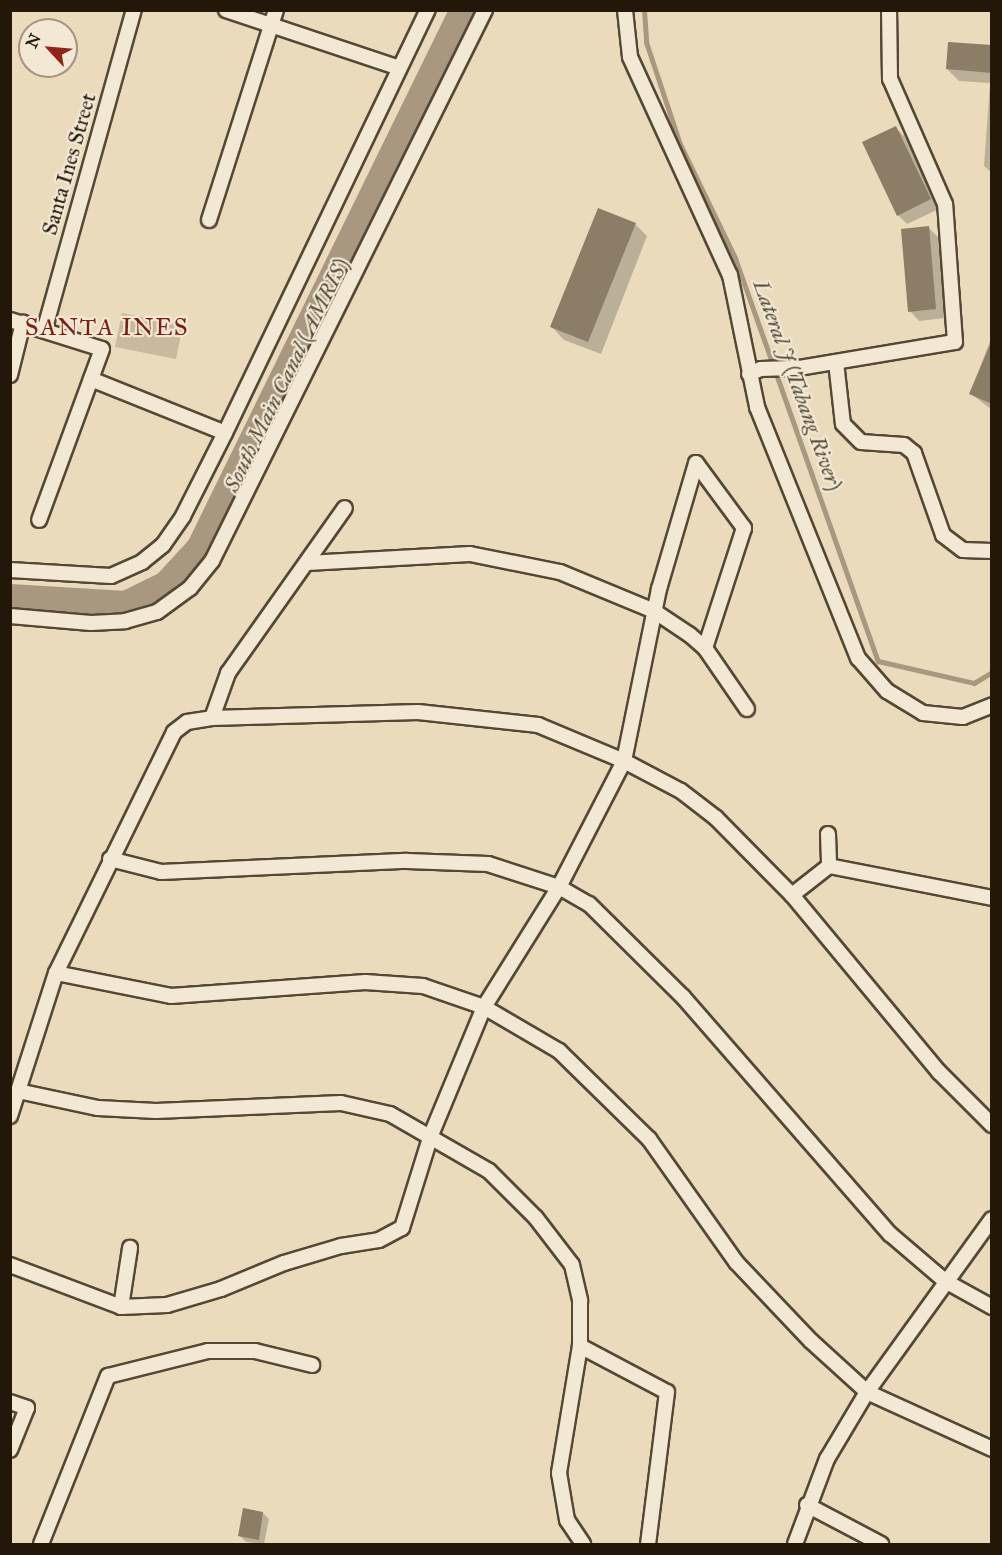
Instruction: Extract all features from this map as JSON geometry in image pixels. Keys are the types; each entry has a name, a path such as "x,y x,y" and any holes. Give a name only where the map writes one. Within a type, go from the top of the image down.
{"street":[{"name":"Santa Ines Street","path":"45,328 134,10"},
{"path":"226,10 399,68"},
{"path":"209,220 276,10"},
{"path":"10,570 111,576 142,562 163,545 183,516 225,433 428,10"},
{"path":"10,616 91,623 125,621 157,612 190,588 212,561 485,10"},
{"path":"625,10 630,57 730,275 779,466 858,658 887,691 923,713 963,717 992,705"},
{"path":"755,372 800,368 955,342 945,204 890,79 889,10"},
{"path":"10,375 17,322 45,328 102,349 39,520"},
{"path":"837,362 843,424 861,442 904,445 914,453 944,535 963,550 992,551"},
{"path":"91,379 225,433"},
{"path":"10,1265 121,1307 167,1305 221,1288 284,1263 341,1246 380,1240 402,1228 432,1135 484,1007 560,887 624,761 654,611 696,463 751,529 705,648"},
{"path":"212,718 228,673 345,508"},
{"path":"307,563 470,554 560,572 654,611 705,648 747,709"},
{"path":"10,1116 56,973 174,732 187,722 212,718 418,712 538,725 624,761 681,791 717,818 792,895 939,1072 992,1125"},
{"path":"828,834 829,866"},
{"path":"110,859 161,872 407,861 488,864 560,887 589,904 623,935 683,997 842,1183 890,1234 945,1281 992,1307"},
{"path":"792,895 829,866 992,898"},
{"path":"56,973 171,996 365,982 423,986 484,1007 559,1051 649,1139 736,1262 811,1341 867,1392 992,1449"},
{"path":"18,1091 98,1108 156,1111 340,1103 390,1114 432,1135 489,1171 536,1218 572,1265 580,1301 580,1346 559,1473 567,1520 583,1545"},
{"path":"795,1545 807,1505 827,1459 867,1392 992,1219"},
{"path":"121,1307 130,1248"},
{"path":"580,1346 667,1392 648,1545"},
{"path":"40,1545 108,1376 208,1351 255,1351 312,1365"},
{"path":"10,1402 27,1408 10,1450"},
{"path":"807,1505 881,1545"}],"shaded area":[{"path":"122,313 183,325 176,359 115,347"}],"building":[{"path":"948,42 992,45 992,73 946,69"},
{"path":"896,126 931,199 897,216 862,142"},
{"path":"598,208 636,223 588,342 550,327"},
{"path":"929,226 936,309 908,312 901,229"},
{"path":"992,340 992,404 969,394"},
{"path":"243,1508 263,1512 259,1540 238,1536"}],"waterway":[{"name":"South Main Canal (AMRIS)","path":"10,599 126,606 167,586 201,549 465,10"},
{"name":"Lateral J (Tabang River)","path":"644,10 646,42 680,144 735,258 878,661 974,683 992,672"}],"district":[{"name":"SANTA INES","path":"107,328"}]}
